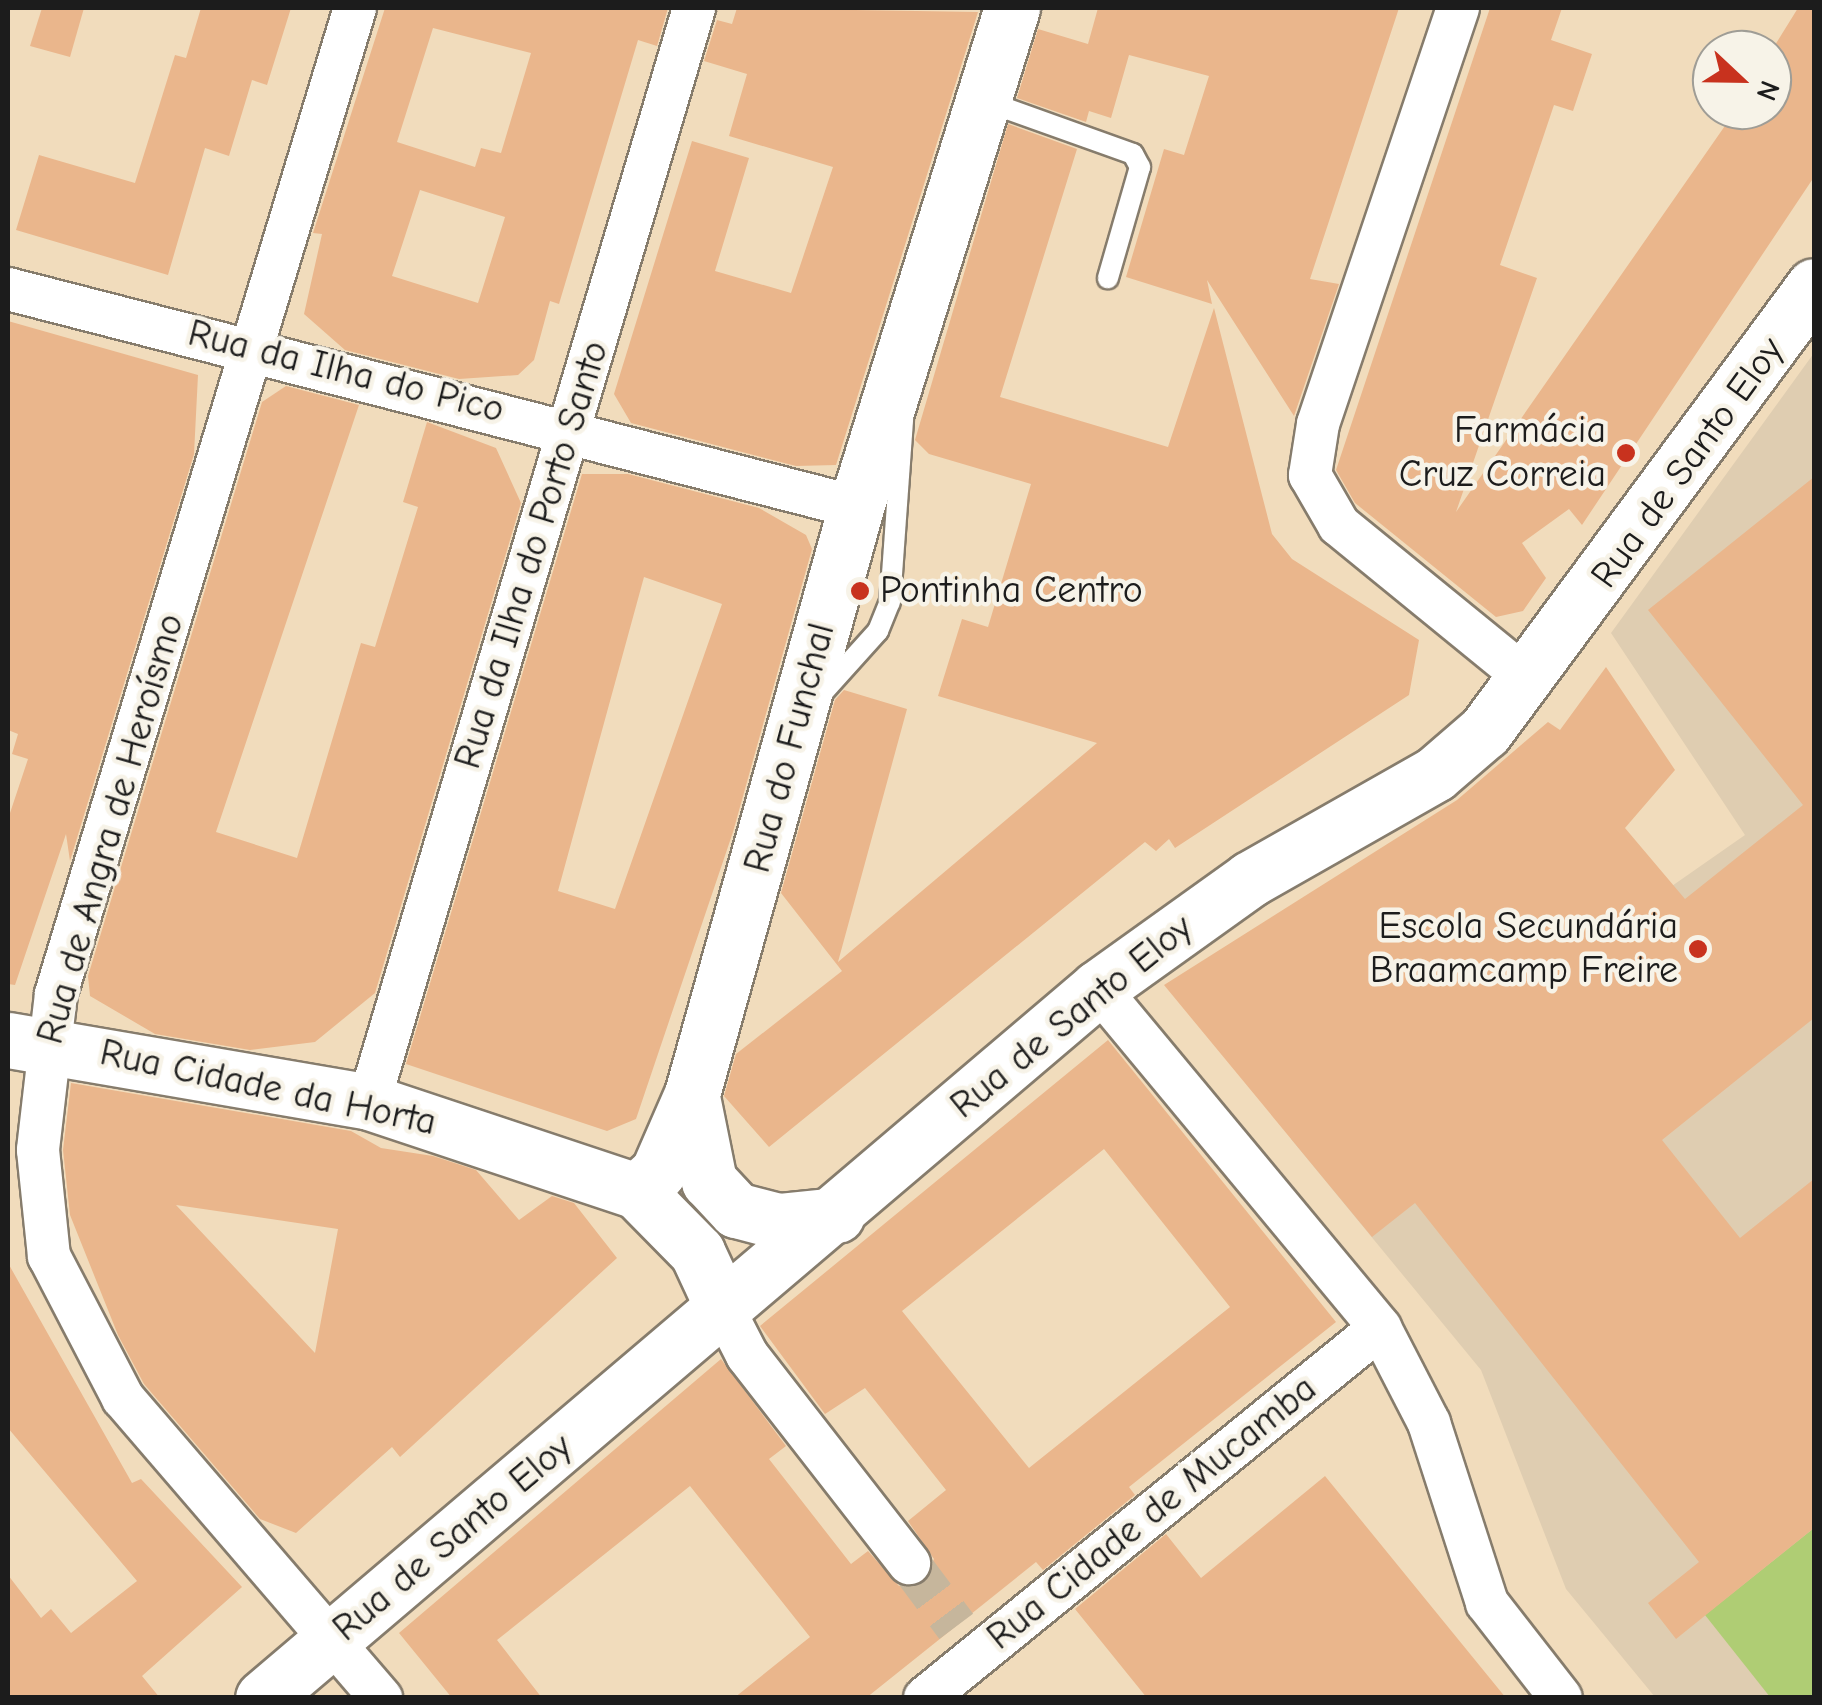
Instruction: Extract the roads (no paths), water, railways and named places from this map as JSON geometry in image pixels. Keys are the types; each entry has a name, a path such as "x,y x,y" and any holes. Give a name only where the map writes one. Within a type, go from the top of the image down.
{"main road":[{"name":"Rua do Funchal","path":"637,1192 658,1172 692,1094 792,755 856,507 1012,8"},
{"name":"Rua de Santo Eloy","path":"263,1698 837,1215 1098,988 1250,879 1435,774 1530,680 1814,286"},
{"name":"Rua Cidade da Horta","path":"27,1042 369,1102 637,1192"},
{"path":"692,1094 701,1158 736,1210 778,1221 837,1215"},
{"path":"637,1192 696,1252 724,1310"}],"street":[{"name":"Rua de Angra de Heroísmo","path":"355,8 254,349 27,1042 49,1256 123,1398 382,1698"},
{"name":"Rua da Ilha do Porto Santo","path":"369,1102 694,8"},
{"path":"1458,8 1318,424 1310,475 1339,525 1530,680"},
{"name":"Rua da Ilha do Pico","path":"8,289 570,428 856,507"},
{"path":"1098,988 1380,1328 1429,1424 1487,1603 1561,1698"},
{"path":"724,1310 747,1354 909,1564"},
{"name":"Rua Cidade de Mucamba","path":"924,1698 967,1640 1380,1328"}],"lane":[{"path":"983,100 1133,154 1140,167 1108,278"},
{"path":"792,755 826,686 878,631 890,602 905,454 900,367"}],"tunnel":[{"path":"909,1563 956,1626"}],"place":[{"name":"Farmácia Cruz Correia","path":"1626,453"},
{"name":"Pontinha Centro","path":"860,591"},
{"name":"Escola Secundária Braamcamp Freire","path":"1698,949"}]}
